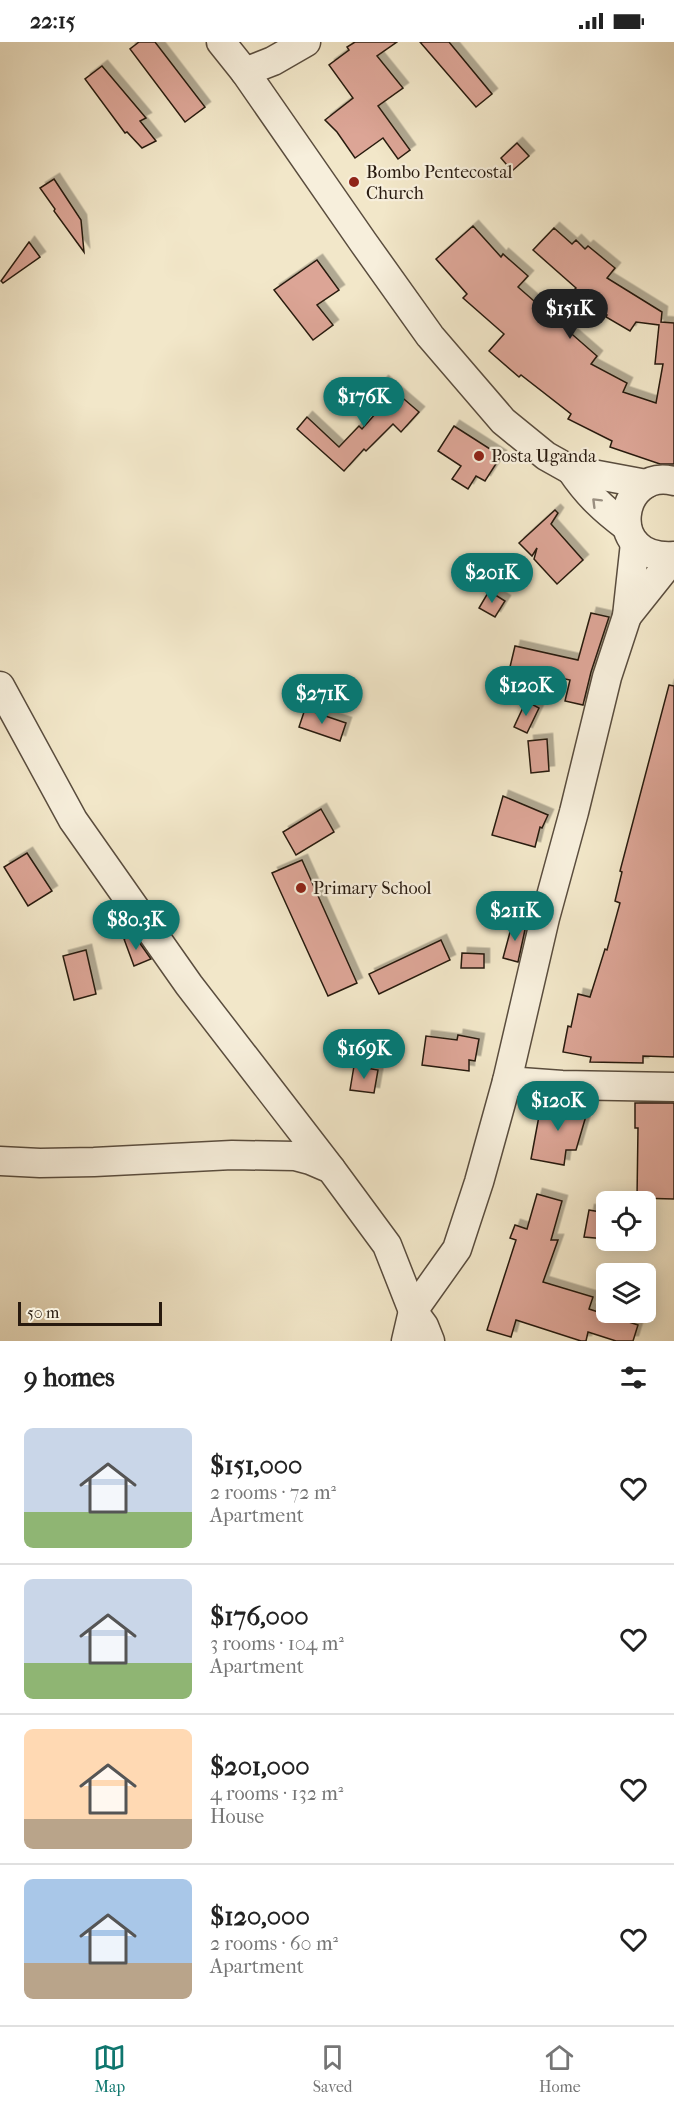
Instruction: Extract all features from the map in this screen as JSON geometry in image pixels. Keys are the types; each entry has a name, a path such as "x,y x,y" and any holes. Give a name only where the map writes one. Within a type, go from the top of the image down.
{"street":[{"path":"220,42 245,72 430,336 503,421 546,456 571,470 646,484"},
{"path":"245,72 273,61 306,42"},
{"path":"571,470 586,493 646,552 660,557 674,556"},
{"path":"406,1341 413,1311 457,1249 480,1182 507,1081 544,918 574,812 607,677 627,616 631,535 626,514 629,502 646,484 657,480 674,481"},
{"path":"627,616 674,556"},
{"path":"0,686 73,820 189,985 332,1169 387,1245 413,1311 424,1326 430,1341"},
{"path":"507,1081 584,1086 674,1087"},
{"path":"0,1161 40,1163 280,1155 310,1160 332,1169"}],"building":[{"path":"139,42 155,42 205,107 185,122 130,49"},
{"path":"355,42 397,42 377,56 403,88 378,106 410,150 398,159 383,138 355,158 337,132 325,120 353,98 329,65 349,50 347,47"},
{"path":"420,42 449,42 492,94 476,107"},
{"path":"102,66 146,118 140,121 156,141 142,148 127,132 125,133 85,79"},
{"path":"517,143 529,156 512,171 501,158"},
{"path":"54,179 81,220 84,252 40,188"},
{"path":"473,226 501,257 503,254 528,276 518,287 597,356 591,364 627,383 623,392 656,403 663,364 655,364 659,325 636,322 630,331 606,317 607,315 533,250 554,228 572,244 576,240 585,249 588,246 615,268 607,278 662,312 661,322 674,323 674,464 660,464 610,447 612,441 568,419 571,414 521,375 519,377 489,351 504,334 463,298 467,294 436,259"},
{"path":"29,242 40,257 3,283 1,281"},
{"path":"317,260 339,290 317,305 333,325 313,340 274,290"},
{"path":"383,381 419,412 401,432 393,424 366,451 364,449 344,471 297,429 307,417 339,447 359,426 362,429 384,404 372,393"},
{"path":"454,426 501,456 485,481 476,476 468,489 452,479 461,466 438,451"},
{"path":"555,510 558,513 551,524 583,560 557,584 534,559 537,548 532,556 519,543"},
{"path":"489,591 505,601 495,617 479,608"},
{"path":"591,613 609,617 583,705 565,701 570,680 510,667 515,646 578,660"},
{"path":"669,685 674,686 674,1057 643,1056 643,1063 590,1062 591,1057 563,1052 568,1026 571,1027 578,994 590,997 605,949 607,950 620,903 615,901 622,872 620,871"},
{"path":"526,701 539,708 527,733 514,727"},
{"path":"305,709 346,723 340,741 299,727"},
{"path":"547,739 549,771 531,773 528,741"},
{"path":"503,796 548,815 542,828 540,827 535,847 492,835"},
{"path":"321,809 334,832 296,855 283,832"},
{"path":"27,853 52,891 28,906 4,867"},
{"path":"302,860 357,983 328,996 272,873"},
{"path":"513,921 526,925 518,962 503,958"},
{"path":"134,935 151,959 134,966 124,939"},
{"path":"441,940 450,960 379,994 369,974"},
{"path":"86,950 96,994 74,1000 63,956"},
{"path":"462,953 484,954 484,968 461,968"},
{"path":"458,1035 479,1039 475,1061 469,1060 469,1071 422,1065 426,1036 457,1040"},
{"path":"354,1066 378,1070 374,1093 350,1090"},
{"path":"542,1100 588,1109 576,1150 566,1150 564,1165 531,1159"},
{"path":"635,1103 674,1103 674,1199 656,1199 656,1191 637,1191 638,1128 635,1128"},
{"path":"537,1194 562,1201 551,1240 558,1240 543,1282 593,1297 589,1309 596,1311 596,1323 638,1325 633,1341 616,1341 588,1332 586,1341 581,1341 516,1320 511,1337 487,1330 516,1240 510,1238 515,1225 527,1229"},
{"path":"589,1210 596,1211 596,1238 584,1237"}],"place":[{"name":"Bombo Pentecostal Church","path":"354,182"},
{"name":"Posta Uganda","path":"479,456"},
{"name":"Primary School","path":"301,888"}]}
